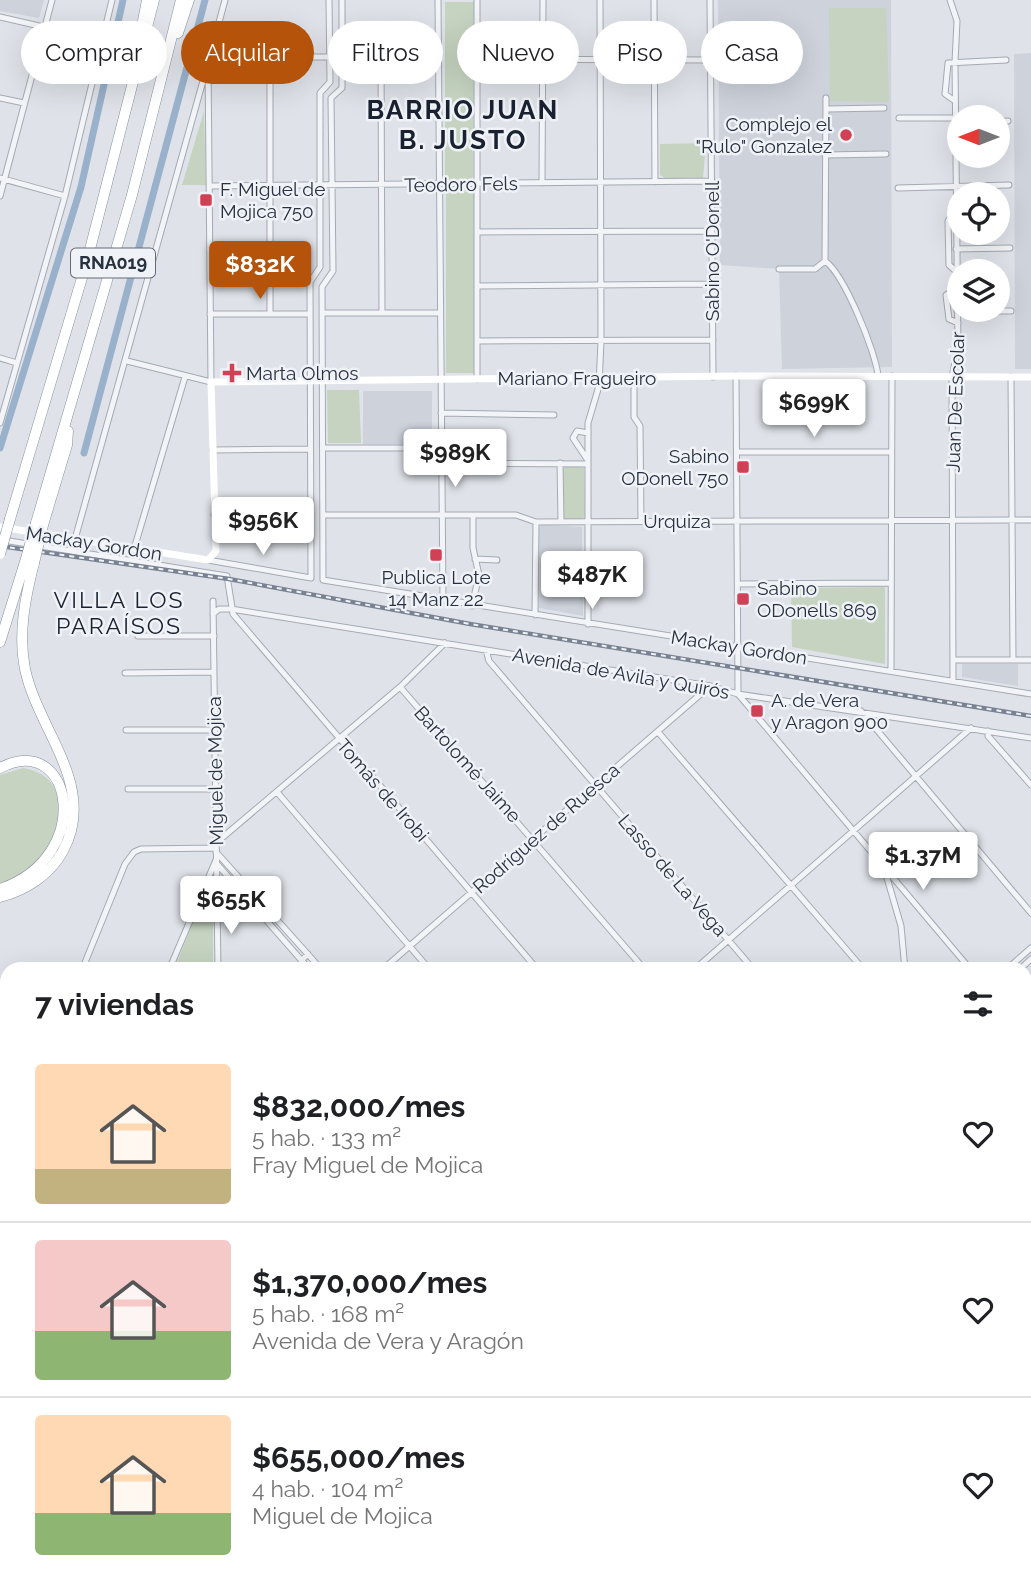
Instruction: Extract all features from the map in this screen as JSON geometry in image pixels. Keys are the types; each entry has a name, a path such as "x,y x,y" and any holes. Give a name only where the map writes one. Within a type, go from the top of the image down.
{"highway":[{"path":"134,88 137,44 147,0"},
{"name":"RNA019","path":"0,554 87,261 134,88 154,0"},
{"name":"RNA019","path":"0,642 40,524 69,411 132,195 181,0"},
{"path":"168,56 190,0"},
{"path":"0,897 30,884 52,867 66,843 74,813 70,777 36,704 24,665 23,621 29,562"},
{"path":"0,768 18,762 41,767 58,782 66,805 63,829 48,858 28,876 0,889"}],"main road":[{"name":"Mariano Fragueiro","path":"211,382 736,376 1031,377"},
{"path":"211,382 215,551 212,561"},
{"name":"Mackay Gordon","path":"0,527 212,561"}],"street":[{"path":"47,21 52,0"},
{"path":"108,21 112,0"},
{"path":"219,21 225,0"},
{"path":"329,0 329,21"},
{"path":"342,0 342,21"},
{"path":"438,0 438,21"},
{"path":"477,0 477,21"},
{"path":"543,0 543,21"},
{"path":"600,0 600,21"},
{"path":"654,0 654,21"},
{"name":"Sabino O'Donell","path":"710,0 710,21"},
{"name":"Juan De Escolar","path":"950,0 957,21 955,105"},
{"path":"0,17 21,22"},
{"path":"955,62 1006,60"},
{"path":"0,195 2,178 29,84"},
{"path":"0,423 65,196 93,84"},
{"path":"75,539 127,361 202,84"},
{"path":"209,84 211,382"},
{"path":"270,84 270,314"},
{"path":"214,515 311,514 310,282 320,267 320,93 328,84"},
{"path":"324,515 322,287 333,271 331,98 342,88 342,84"},
{"path":"381,84 382,313"},
{"path":"439,84 443,600"},
{"path":"477,84 477,379"},
{"path":"542,84 542,183"},
{"path":"588,624 587,433 600,378 601,341 600,84"},
{"path":"655,84 655,182"},
{"name":"Sabino O'Donell","path":"711,84 713,377"},
{"path":"0,98 24,103"},
{"path":"826,98 825,261 838,272 874,350 878,376"},
{"path":"195,107 202,105 209,112"},
{"path":"826,109 884,108"},
{"path":"899,118 947,120"},
{"path":"825,155 886,154"},
{"path":"2,178 65,196"},
{"name":"Teodoro Fels","path":"209,186 712,181"},
{"path":"898,188 947,188"},
{"path":"477,232 712,231"},
{"name":"Juan De Escolar","path":"956,245 956,259"},
{"path":"956,249 1010,248"},
{"path":"779,269 814,269 825,261"},
{"path":"477,286 712,284"},
{"path":"947,294 947,314"},
{"path":"322,313 440,313"},
{"path":"210,314 310,314"},
{"name":"Juan De Escolar","path":"953,680 952,377 958,348 958,323"},
{"path":"477,341 713,340"},
{"path":"0,358 17,363"},
{"name":"Mariano Fragueiro","path":"127,361 211,382"},
{"path":"736,376 738,694 964,962"},
{"path":"891,670 892,376"},
{"path":"134,549 185,377"},
{"path":"634,377 634,418 640,426 640,521"},
{"path":"1012,377 1013,660"},
{"path":"441,413 554,415"},
{"path":"587,433 577,430 573,438 587,462"},
{"path":"323,448 441,448"},
{"path":"213,450 310,449"},
{"path":"737,452 891,452"},
{"path":"441,463 587,462"},
{"path":"560,463 561,522"},
{"name":"Mackay Gordon","path":"212,561 311,578 311,514"},
{"name":"Urquiza","path":"324,515 516,515 536,522 1031,520"},
{"name":"Mackay Gordon","path":"324,515 323,580 1031,694"},
{"path":"472,606 479,575 475,559 473,515"},
{"path":"535,615 536,522"},
{"path":"0,539 215,574 229,579 231,608"},
{"path":"475,559 497,560"},
{"path":"212,561 215,574"},
{"path":"737,584 891,583"},
{"name":"Miguel de Mojica","path":"213,601 218,962"},
{"name":"Avenida de Avila y Quirós","path":"214,614 219,609 231,608 710,686 738,694 1031,738"},
{"name":"Tomás de Irobi","path":"231,608 339,740 531,962"},
{"path":"138,636 214,636"},
{"path":"172,962 216,853 277,792 400,687 445,643"},
{"name":"Lasso de La Vega","path":"486,650 489,661 747,962"},
{"path":"953,660 1031,660"},
{"path":"125,673 214,672"},
{"name":"Rodríguez de Ruesca","path":"391,962 710,686"},
{"name":"Bartolomé Jaime","path":"400,687 638,962"},
{"path":"861,711 1031,913"},
{"path":"703,962 917,778 971,728"},
{"path":"126,730 215,730"},
{"path":"988,731 988,736 1031,785"},
{"path":"658,732 857,962"},
{"path":"128,789 215,789"},
{"path":"277,792 423,962"},
{"path":"85,962 125,864 134,852 141,849 216,853 316,962"},
{"path":"216,853 302,960 309,954"},
{"path":"883,865 901,926 904,962"},
{"path":"1015,962 1031,948"}],"shaded area":[{"path":"0,0 44,0 39,18 0,11"},
{"name":"Complejo el \"Rulo\" Gonzalez","path":"718,0 891,0 892,367 782,369 779,269 720,265 719,84 803,84 803,21 718,21"},
{"path":"1031,53 1031,369 1015,369 1014,54"},
{"path":"363,391 432,391 432,444 363,444"},
{"path":"542,525 582,527 583,616 539,608 538,529"},
{"path":"962,664 1018,664 1018,686 962,677"},
{"path":"221,872 258,920 222,920"}],"green space":[{"path":"445,2 474,2 474,21 457,21 457,84 474,84 473,177 470,180 445,181"},
{"path":"829,8 886,8 889,102 830,101"},
{"path":"204,111 206,185 182,185"},
{"path":"706,143 703,178 665,178 660,175 660,144"},
{"path":"446,189 474,189 474,373 446,373"},
{"path":"327,390 359,390 361,443 328,443"},
{"path":"563,465 584,468 585,516 582,519 564,519"},
{"path":"885,587 885,664 792,647 791,588"},
{"path":"23,768 38,772 49,780 56,790 60,815 58,828 53,841 36,864 0,884 0,775"},
{"path":"207,887 213,890 213,962 177,962"}],"waterway":[{"path":"0,448 81,187 123,0"},
{"path":"84,453 205,0"}],"railway":[{"path":"0,546 229,579 470,624 1031,716"}],"place":[{"name":"Complejo el \"Rulo\" Gonzalez","path":"846,135"},
{"name":"F. Miguel de Mojica 750","path":"206,200"},
{"name":"Marta Olmos","path":"232,373"},
{"name":"Sabino ODonell 750","path":"743,467"},
{"name":"Publica Lote 14 Manz 22","path":"436,555"},
{"name":"Sabino ODonells 869","path":"743,599"},
{"name":"A. de Vera y Aragon 900","path":"757,711"}],"district":[{"name":"BARRIO JUAN B. JUSTO","path":"463,125"},
{"name":"VILLA LOS PARAÍSOS","path":"119,613"}]}
